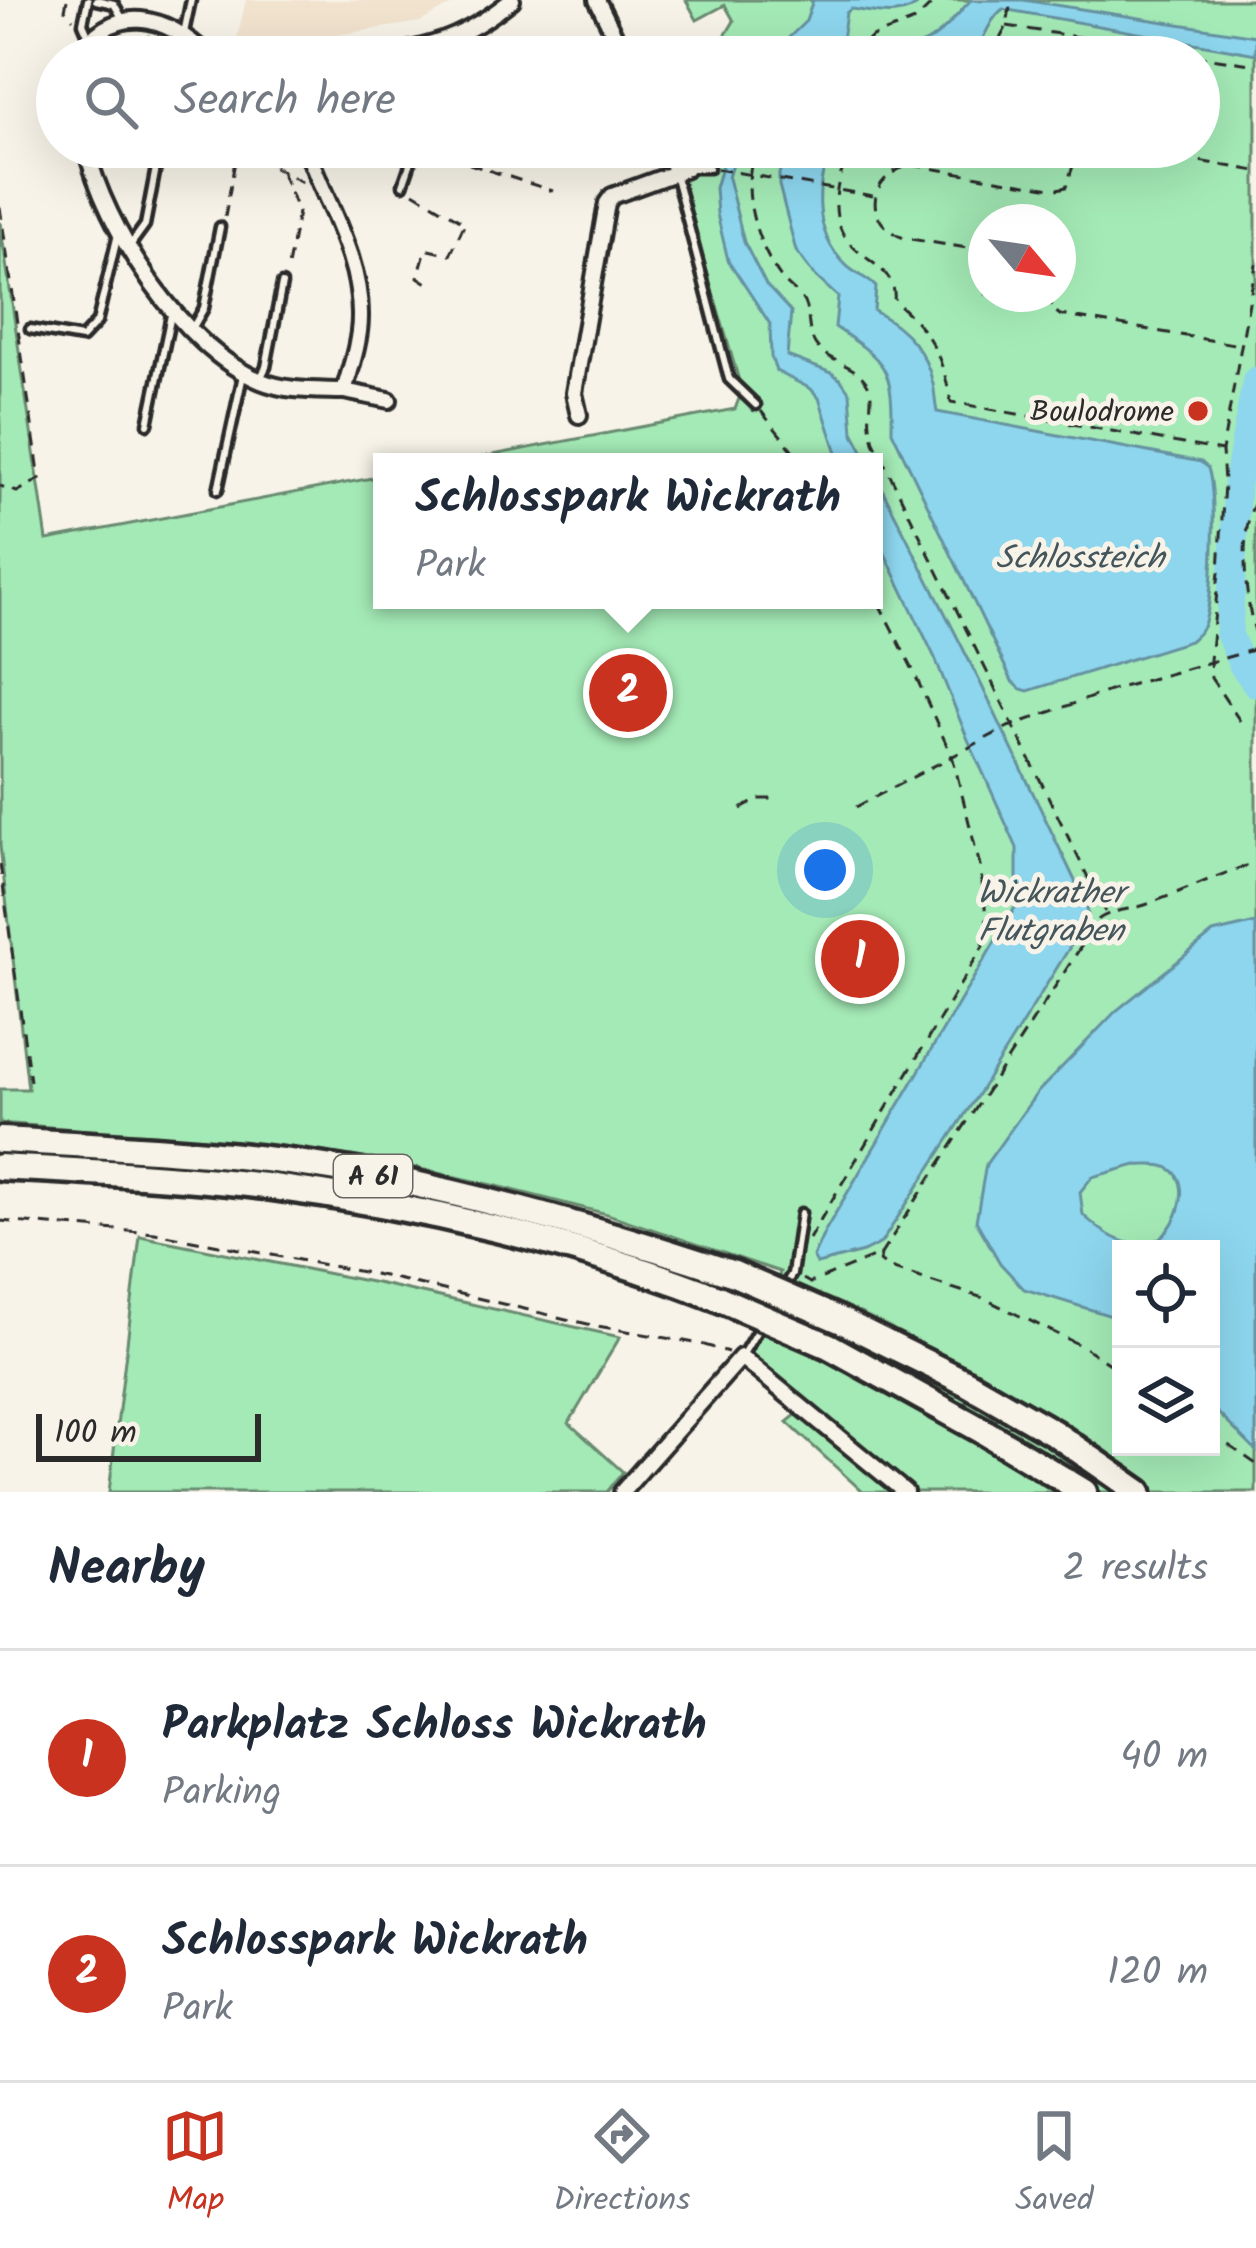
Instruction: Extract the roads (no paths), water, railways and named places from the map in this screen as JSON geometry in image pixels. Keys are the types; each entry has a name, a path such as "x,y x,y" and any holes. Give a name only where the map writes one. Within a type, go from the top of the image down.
{"highway":[{"name":"A 61","path":"0,1140 243,1157 378,1177 609,1232 734,1274 842,1321 1054,1433 1138,1492"},
{"name":"A 61","path":"0,1167 268,1186 530,1238 677,1282 829,1346 1084,1492"}],"street":[{"path":"460,36 512,0"},
{"path":"596,0 614,36"},
{"path":"91,36 121,16 153,17 187,36"},
{"path":"93,168 108,210 129,247 172,311 219,356 260,381 296,390 344,391 389,400"},
{"path":"313,168 358,284 360,320 344,391"},
{"path":"579,415 574,393 607,203 612,196 680,170"},
{"path":"622,1492 741,1357 905,1492"}],"lane":[{"path":"88,36 83,23 92,0 114,4 121,16"},
{"path":"184,33 191,0"},
{"path":"129,247 145,225 156,168"},
{"path":"403,185 409,168"},
{"path":"709,168 680,170 730,380 756,405"},
{"path":"191,330 204,308 220,227"},
{"path":"30,329 82,338 97,322 118,230"},
{"path":"260,381 282,284"},
{"path":"148,424 172,311"},
{"path":"218,490 244,371"},
{"path":"741,1357 792,1274 801,1213"}],"water":[{"path":"813,0 922,0 898,13 851,9 843,36 791,36 806,21"},
{"path":"971,0 1023,0 1256,36 1256,54 1220,48 1220,36 1155,36 1003,9 984,36 935,36"},
{"path":"721,168 731,168 728,178 744,242 766,285 791,312 787,356 841,380 850,393 853,432 864,453 837,453 819,398 776,371 770,324 728,260 715,188"},
{"name":"Schlossteich","path":"781,168 825,168 820,208 827,238 845,264 876,287 874,311 895,324 919,350 930,372 937,412 1201,462 1208,468 1213,524 1210,596 1203,627 1190,641 1028,691 1012,681 892,431 891,392 883,368 835,327 838,297 796,251"},
{"name":"Wickrather Flutgraben","path":"883,491 980,682 1087,906 1088,918 881,1243 817,1264 813,1257 825,1231 1017,904 1017,848 883,550"},
{"path":"1256,923 1256,1451 1220,1415 1220,1240 1156,1240 1174,1221 1181,1199 1173,1171 1160,1165 1136,1165 1092,1177 1080,1192 1083,1215 1120,1240 1112,1240 1112,1316 1024,1289 1000,1263 976,1221 986,1164 1037,1093 1116,1011 1213,933"}],"waterway":[{"path":"1256,380 1237,483 1229,634 1256,684"}],"place":[{"name":"Boulodrome","path":"1198,411"},
{"name":"Schlosspark Wickrath","path":"628,693"},
{"name":"Parkplatz Schloss Wickrath","path":"860,959"}]}
